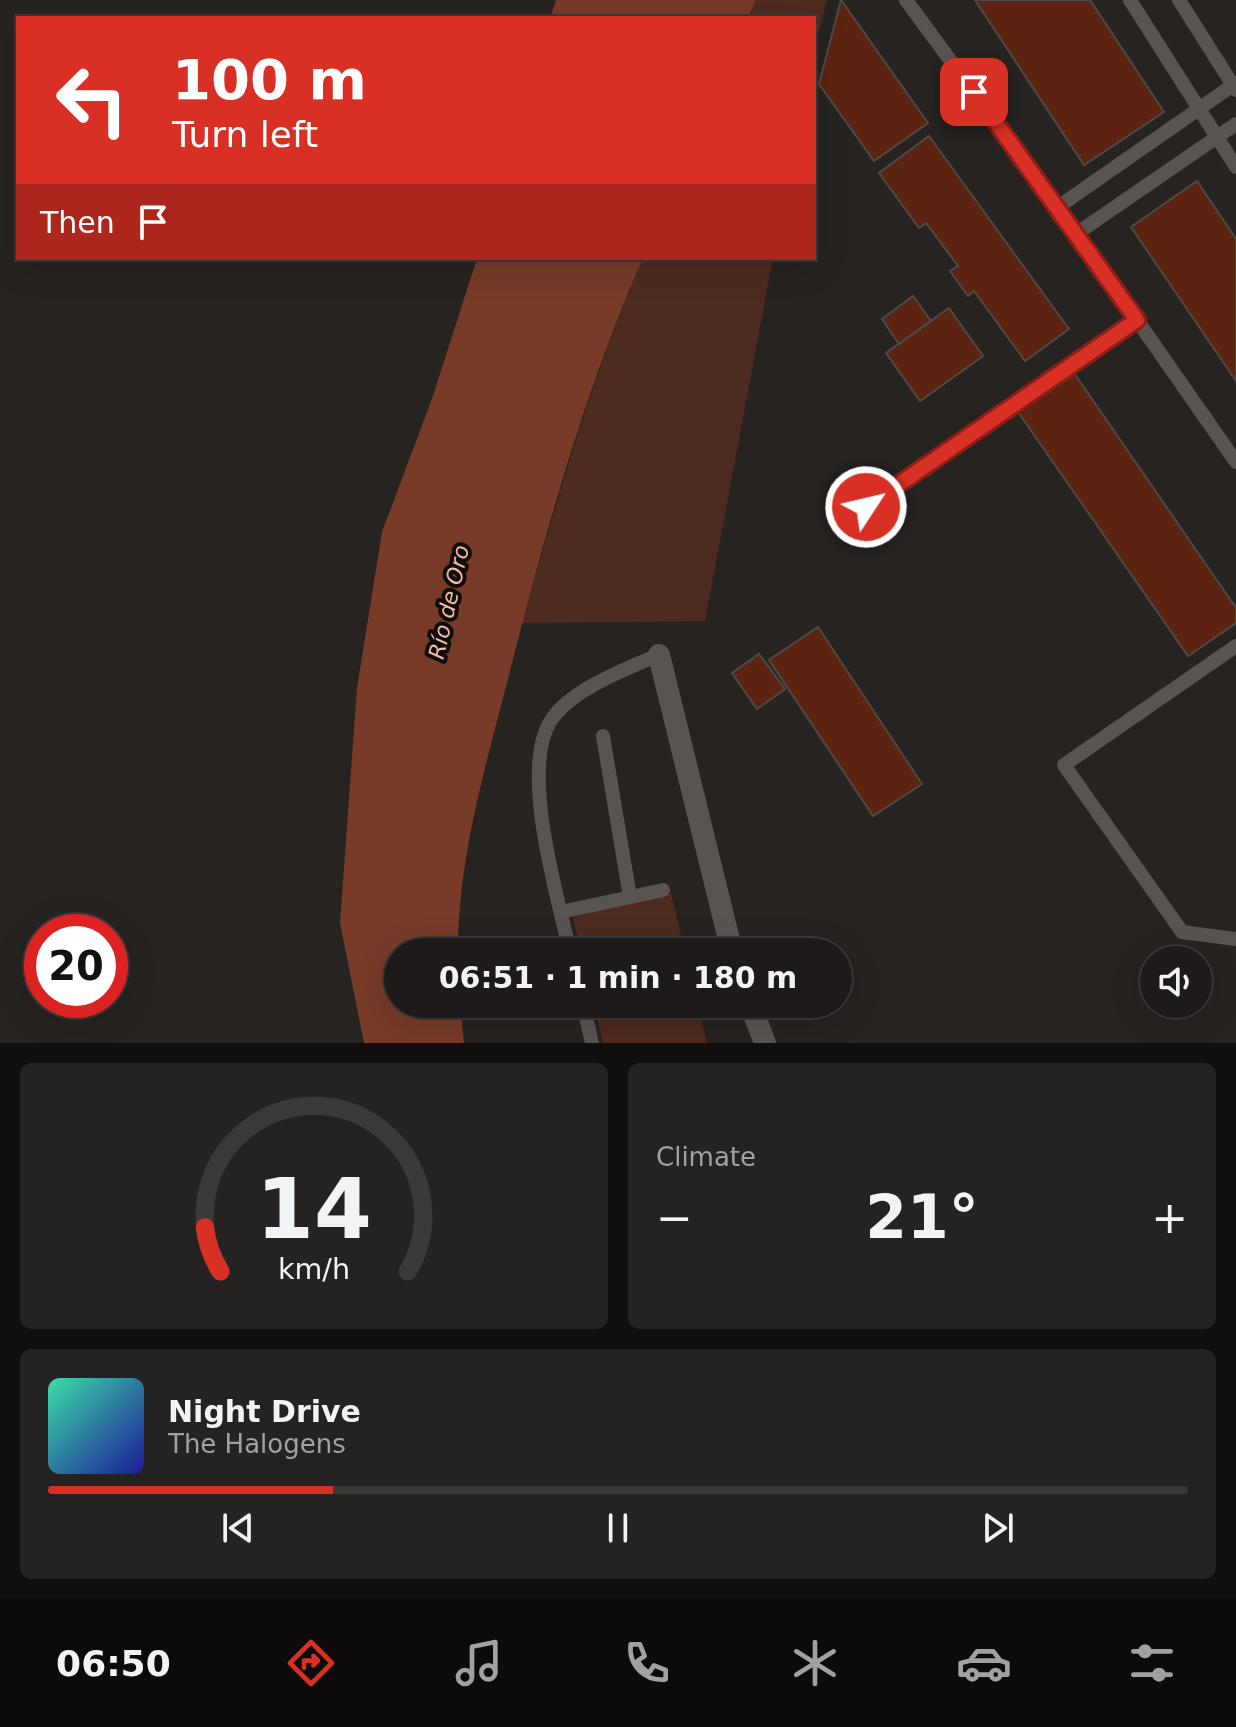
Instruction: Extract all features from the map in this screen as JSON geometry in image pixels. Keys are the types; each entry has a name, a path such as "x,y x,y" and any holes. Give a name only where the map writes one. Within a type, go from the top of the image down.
{"street":[{"path":"659,655 729,938"},
{"path":"755,1018 765,1043"}],"lane":[{"path":"906,0 1058,207 1236,462"},
{"path":"1130,0 1236,167"},
{"path":"1058,207 1235,86 1179,0"},
{"path":"1076,234 1236,124"},
{"path":"866,507 1137,320"},
{"path":"1236,646 1064,765 1182,932 1236,939"},
{"path":"567,938 539,804 541,755 550,722 579,695 621,671 659,655"},
{"path":"603,736 630,897"},
{"path":"561,912 663,890"},
{"path":"586,1018 592,1043"}],"shaded area":[{"path":"756,0 827,0 816,41 816,16 749,16"},
{"path":"642,260 773,260 705,621 522,623 562,485"},
{"path":"671,893 682,938 578,938 573,917"},
{"path":"597,1018 701,1018 707,1043 603,1043"}],"water":[{"path":"556,0 756,0 749,16 551,16"},
{"name":"Río de Oro","path":"476,260 642,260 602,360 551,519 474,814 458,938 384,938 384,1018 461,1018 464,1043 364,1043 340,923 357,688 382,532 433,396"}],"building":[{"path":"841,0 928,123 874,161 819,84"},
{"path":"975,0 1090,0 1164,112 1084,165"},
{"path":"929,136 1069,329 1025,361 974,291 968,296 950,271 958,266 926,223 919,228 879,173"},
{"path":"1197,181 1236,239 1236,381 1131,227"},
{"path":"913,296 931,321 899,344 882,319"},
{"path":"949,308 983,356 920,401 886,353"},
{"path":"1072,370 1236,608 1236,623 1188,656 1016,409"},
{"path":"818,627 922,784 873,816 769,660"},
{"path":"759,654 785,689 757,709 732,673"}],"route":[{"path":"866,507 1137,320 974,92"}]}
